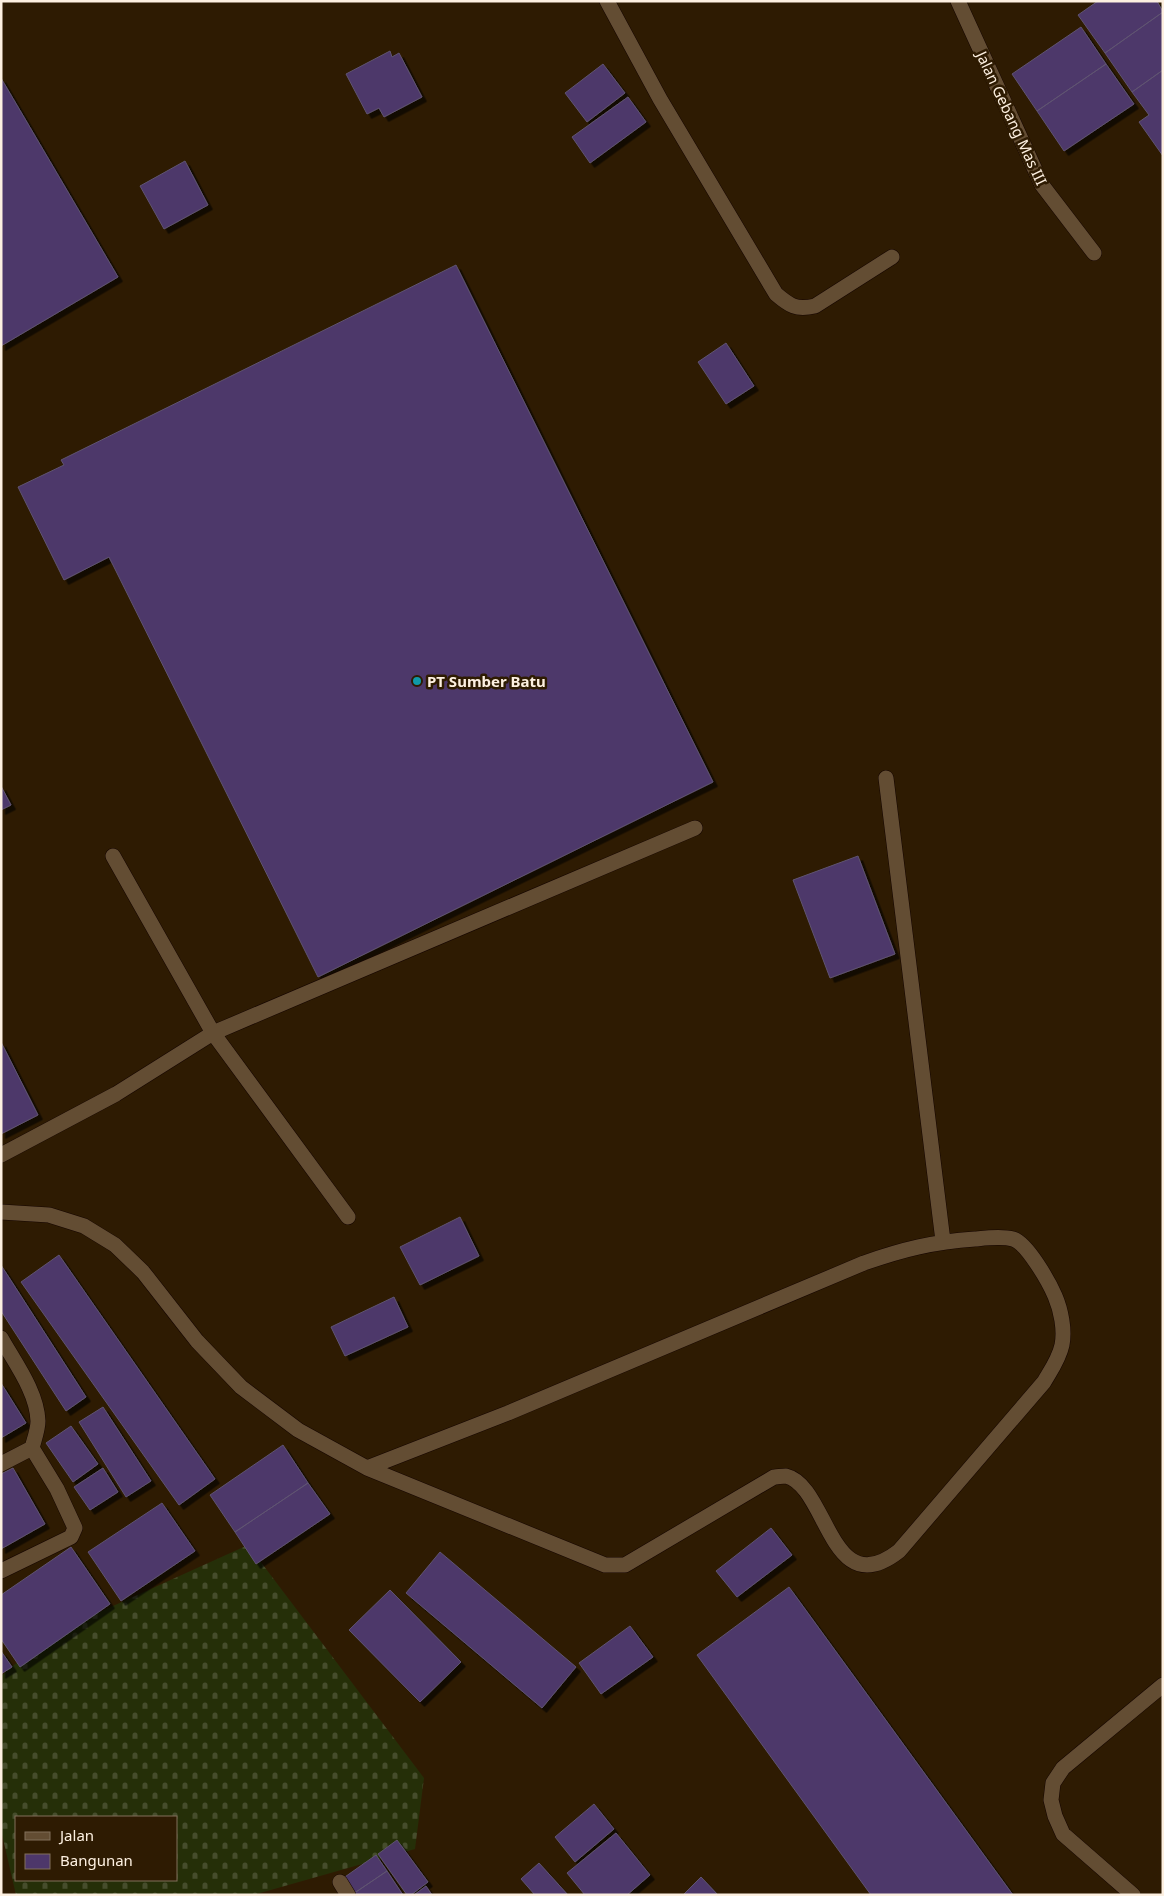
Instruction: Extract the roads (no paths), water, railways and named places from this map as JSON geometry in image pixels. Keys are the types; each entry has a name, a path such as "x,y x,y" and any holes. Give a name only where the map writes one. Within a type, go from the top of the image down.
{"street":[{"path":"607,1 660,99 776,294 789,305 803,309 815,306 892,257"},
{"name":"Jalan Gebang Mas III","path":"958,2 1042,185 1094,253"},
{"path":"886,778 943,1241"},
{"path":"1,1155 116,1094 213,1033 695,828"},
{"path":"112,856 213,1033 348,1217"},
{"path":"1,1212 49,1215 84,1226 114,1245 143,1272 197,1341 241,1387 298,1430 367,1468 605,1565 626,1565 774,1477 785,1476 796,1482 804,1490 846,1556 858,1564 873,1564 887,1560 899,1551 1044,1382 1056,1362 1062,1344 1062,1325 1055,1296 1032,1257 1020,1242 1012,1239 985,1238 943,1241 902,1250 864,1263 508,1413 367,1468"},
{"path":"1,1338 25,1379 36,1407 38,1424 32,1448 57,1489 76,1528 71,1537 1,1571"},
{"path":"1,1464 32,1448"},
{"path":"1132,1895 1062,1834 1051,1800 1053,1783 1063,1768 1163,1685"},
{"path":"340,1882 348,1895"}],"place":[{"name":"PT Sumber Batu","path":"417,681"}]}
